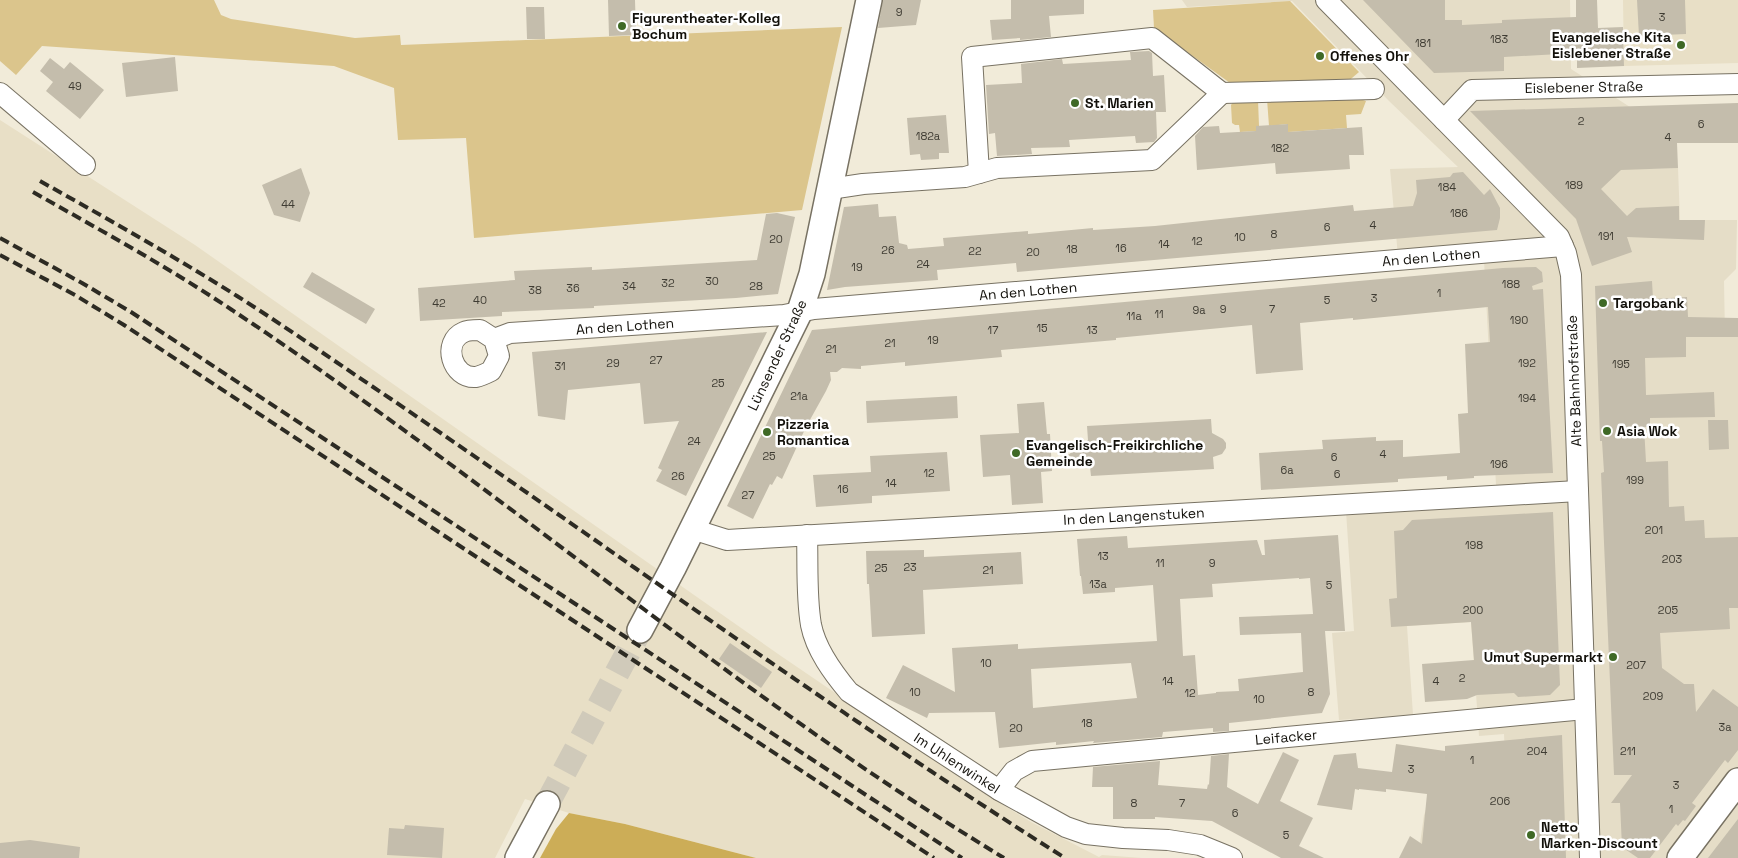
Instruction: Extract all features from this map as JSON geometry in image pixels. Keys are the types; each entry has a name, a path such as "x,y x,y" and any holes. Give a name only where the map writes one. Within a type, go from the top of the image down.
{"street":[{"name":"Lünsender Straße","path":"640,630 800,311 812,274 868,0"},
{"name":"Alte Bahnhofstraße","path":"1326,0 1559,238 1563,246 1570,269 1590,858"},
{"path":"979,173 972,56 1152,38 1222,92 1374,89"},
{"name":"Eislebener Straße","path":"1444,120 1472,90 1738,84"},
{"path":"830,189 863,184 965,176 997,168 1152,160 1222,92"},
{"path":"0,94 85,165"},
{"name":"An den Lothen","path":"494,339 510,333 784,315 800,311 1563,246"},
{"name":"In den Langenstuken","path":"692,529 727,540 1578,490"},
{"name":"Im Uhlenwinkel","path":"807,535 811,626 826,662 849,692 999,790 1066,827 1086,834 1200,844 1232,858"},
{"name":"Leifacker","path":"999,790 1014,771 1032,761 1585,709"},
{"path":"1680,858 1738,781"},
{"path":"518,858 547,804"}],"shaded area":[{"path":"0,0 214,0 221,15 231,19 355,38 400,35 401,45 842,27 802,210 474,238 466,138 398,140 394,88 334,66 42,46 16,75 0,61"},
{"path":"1182,0 1570,0 1571,69 1630,107 1632,169 1678,168 1680,220 1737,220 1736,269 1724,281 1725,337 1738,337 1738,858 1418,858 1424,815 1436,783 1506,779 1504,734 1479,736 1471,622 1407,626 1413,715 1339,720 1332,633 1354,631 1345,496 1496,485 1484,260 1399,267 1390,169 1458,167 1389,101 1292,1 1187,7"},
{"name":"Evangelische Kita Eislebener Straße","path":"1623,0 1738,0 1738,63 1624,66"},
{"path":"1290,1 1359,72 1345,84 1230,83 1154,28 1153,10"},
{"path":"1357,98 1366,101 1361,114 1346,115 1347,128 1288,132 1287,124 1269,126 1267,99"},
{"path":"1258,100 1259,126 1256,127 1256,131 1240,132 1239,125 1232,123 1231,105 1234,101"},
{"path":"0,120 195,245 781,656 966,782 1031,822 1099,857 1102,855 1142,858 756,858 625,824 569,813 525,799 495,858 0,858"},
{"path":"569,813 625,824 756,858 540,858 556,829"}],"building":[{"name":"Figurentheater-Kolleg Bochum","path":"608,0 635,0 636,35 609,36"},
{"path":"883,0 921,0 916,25 878,28"},
{"path":"1011,0 1084,0 1084,14 1049,16 1051,37 992,40 990,20 1011,19"},
{"path":"1363,0 1445,0 1445,20 1462,20 1462,25 1502,23 1502,20 1576,17 1576,0 1597,0 1598,28 1623,27 1624,66 1577,68 1577,53 1504,57 1504,71 1434,73"},
{"path":"1637,0 1685,0 1686,34 1639,36"},
{"path":"526,7 544,7 545,39 527,39"},
{"name":"St. Marien","path":"1149,51 1152,53 1153,76 1164,75 1166,112 1156,112 1157,138 1154,142 1136,143 1135,136 1069,140 1070,147 1031,148 1032,154 997,156 995,133 989,134 986,85 1022,83 1021,64 1062,59 1063,64 1131,60 1130,52"},
{"path":"175,57 178,91 126,97 122,63"},
{"path":"50,58 64,69 70,62 104,90 80,119 46,91 53,82 40,71"},
{"path":"1738,103 1738,143 1677,143 1678,168 1621,170 1601,189 1627,216 1636,208 1679,206 1679,220 1705,220 1704,240 1627,237 1632,252 1592,266 1576,219 1470,111"},
{"path":"946,115 949,153 939,153 939,159 921,160 920,154 910,155 907,118"},
{"path":"1288,124 1288,132 1362,127 1364,155 1349,155 1350,169 1276,174 1275,163 1197,170 1195,136 1203,127 1219,126 1220,133 1256,131 1256,126"},
{"path":"301,168 310,193 300,222 274,215 262,185"},
{"path":"1463,172 1484,195 1490,189 1500,208 1497,230 1017,272 1016,263 937,270 938,280 827,290 844,207 878,204 879,217 896,216 899,243 907,245 908,249 944,246 943,238 1028,231 1028,234 1093,228 1093,230 1155,226 1353,205 1354,211 1413,206 1417,193 1416,180 1450,177 1453,173"},
{"path":"777,213 795,217 778,294 594,306 594,308 502,312 502,316 420,321 418,288 515,280 514,271 592,267 592,270 757,260 766,214"},
{"path":"1536,267 1542,272 1543,282 1532,286 1533,290 1543,289 1553,473 1474,476 1474,478 1447,480 1447,476 1398,479 1398,482 1261,490 1259,453 1323,449 1322,440 1376,437 1376,441 1403,440 1403,457 1460,453 1458,414 1468,413 1465,344 1490,342 1488,307 1353,320 1353,318 1300,323 1303,370 1256,374 1252,325 1001,350 1002,357 905,366 905,362 861,366 861,369 842,368 837,372 830,372 831,380 806,427 782,479 777,476 772,485 770,484 753,519 727,506 812,330 1503,268"},
{"path":"312,272 375,309 366,324 303,287"},
{"path":"1652,281 1653,299 1687,297 1688,317 1738,318 1738,337 1686,337 1686,357 1645,358 1646,395 1714,392 1715,417 1650,418 1650,427 1644,427 1646,462 1668,461 1669,507 1684,506 1685,521 1704,520 1705,538 1738,537 1738,608 1729,608 1730,629 1660,633 1662,668 1684,684 1694,684 1696,712 1713,689 1738,707 1738,750 1728,763 1725,760 1692,803 1696,806 1685,821 1683,820 1678,826 1676,824 1650,858 1638,858 1622,847 1620,803 1611,803 1632,775 1614,775 1601,473 1604,472 1602,441 1600,441 1595,286"},
{"path":"767,332 686,496 656,481 662,470 658,468 679,421 644,424 640,383 568,390 565,420 538,416 532,352"},
{"path":"957,396 958,418 867,423 866,401"},
{"name":"Evangelisch-Freikirchliche Gemeinde","path":"1044,402 1047,434 1050,434 1052,471 1041,472 1043,503 1012,505 1010,475 983,477 980,435 1019,433 1017,404"},
{"path":"1211,419 1212,433 1223,439 1226,443 1226,448 1222,454 1213,457 1214,469 1091,476 1090,467 1068,455 1088,440 1087,426"},
{"path":"1708,420 1728,420 1729,449 1709,450"},
{"path":"947,452 950,491 872,496 872,503 816,507 813,475 871,472 870,456"},
{"path":"1553,512 1560,685 1550,695 1518,697 1514,693 1477,695 1467,699 1425,702 1422,664 1474,660 1471,622 1391,627 1389,599 1397,598 1394,531 1403,530 1412,520"},
{"path":"1338,535 1345,631 1325,631 1330,694 1322,713 1229,723 1229,731 1213,732 1213,728 1163,732 1162,737 1056,745 1056,742 999,748 995,712 929,713 927,718 886,698 903,665 955,692 952,648 1018,644 1018,649 1157,641 1153,585 1115,588 1115,592 1083,594 1077,539 1127,536 1128,548 1257,540 1262,555 1265,555 1264,540","holes":["1310,578 1313,614 1239,617 1240,635 1301,633 1303,672 1238,679 1239,691 1198,695 1195,655 1183,656 1180,599 1213,597 1212,584","1131,663 1137,698 1033,708 1031,669"]},
{"path":"924,550 924,557 1021,552 1023,584 923,590 925,634 872,637 866,551"},
{"path":"730,643 772,672 761,688 719,659"},
{"path":"1562,735 1566,858 1399,858 1410,836 1422,844 1427,794 1386,789 1386,792 1355,789 1352,810 1317,805 1334,755 1356,753 1358,768 1392,772 1396,744 1445,751 1445,746"},
{"path":"1283,752 1299,760 1280,801 1313,818 1299,846 1324,858 1281,858 1212,821 1155,817 1155,819 1113,819 1113,787 1092,787 1093,767 1160,761 1158,785 1207,789 1209,785 1211,756 1229,754 1227,787 1258,804"},
{"path":"1738,819 1738,858 1708,858"},
{"path":"405,825 444,828 442,858 387,855 389,828 404,829"},
{"path":"30,840 80,847 79,858 0,858 0,843"}],"tunnel":[{"path":"547,804 640,630"}],"railway":[{"path":"40,181 188,266 276,321 894,747 1065,858"},
{"path":"33,192 183,279 309,362 460,471 759,694 877,777 1004,858"},
{"path":"0,238 131,312 962,858"},
{"path":"0,255 75,295 124,325 934,858"}],"place":[{"name":"Figurentheater-Kolleg Bochum","path":"622,26"},
{"name":"Evangelische Kita Eislebener Straße","path":"1681,45"},
{"name":"Offenes Ohr","path":"1320,56"},
{"name":"St. Marien","path":"1075,103"},
{"name":"Targobank","path":"1603,303"},
{"name":"Asia Wok","path":"1607,431"},
{"name":"Pizzeria Romantica","path":"767,432"},
{"name":"Evangelisch-Freikirchliche Gemeinde","path":"1016,453"},
{"name":"Umut Supermarkt","path":"1613,657"},
{"name":"Netto Marken-Discount","path":"1531,835"}]}
